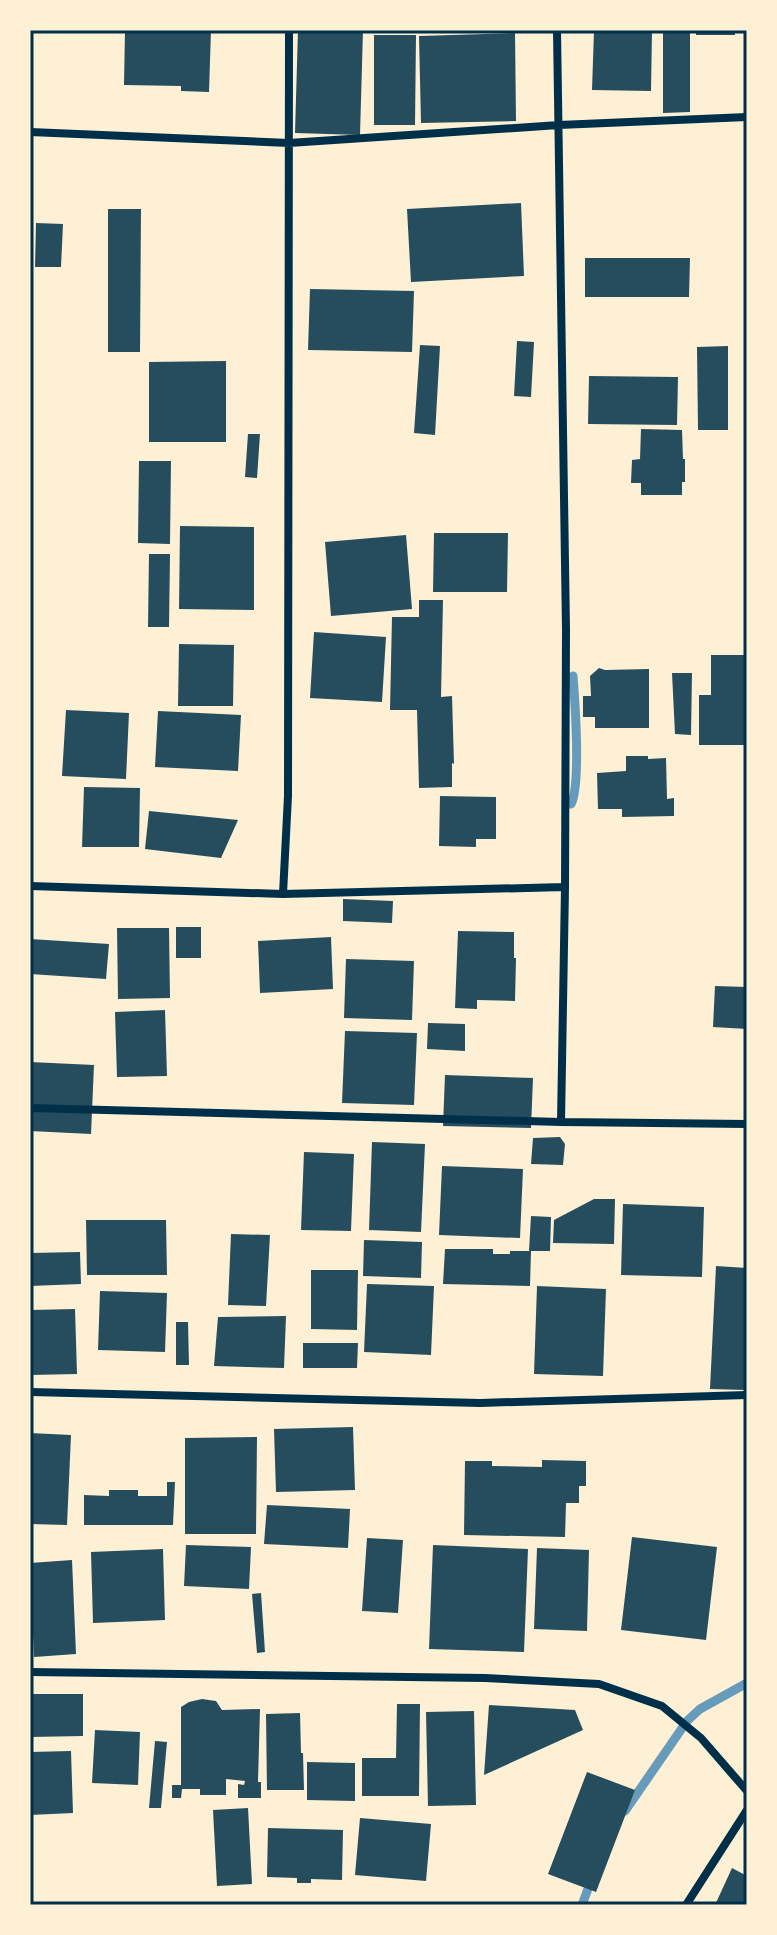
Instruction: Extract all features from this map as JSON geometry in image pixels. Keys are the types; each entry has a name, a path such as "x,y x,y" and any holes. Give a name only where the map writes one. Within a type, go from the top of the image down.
{"street":[{"path":"283,894 288,796 289,30"},
{"path":"557,30 566,630 561,1122"},
{"path":"30,132 289,143 559,125 747,117"},
{"path":"30,886 283,894 565,887"},
{"path":"30,1108 747,1124"},
{"path":"30,1392 480,1403 747,1395"},
{"path":"30,1672 485,1678 599,1684 662,1706 701,1738 747,1791"},
{"path":"686,1905 747,1810"}],"building":[{"path":"125,30 211,30 209,92 181,91 181,86 124,85"},
{"path":"298,30 363,30 360,135 295,133"},
{"path":"663,30 690,30 690,112 663,113"},
{"path":"696,30 735,30 735,35 696,35"},
{"path":"594,31 652,31 651,91 592,90"},
{"path":"515,33 516,121 421,123 419,36"},
{"path":"374,35 416,35 415,125 374,125"},
{"path":"521,203 524,276 411,282 407,209"},
{"path":"108,209 141,209 140,352 108,352"},
{"path":"36,223 63,224 61,267 35,267"},
{"path":"585,258 690,258 689,297 585,297"},
{"path":"310,289 414,291 412,352 308,350"},
{"path":"517,341 534,342 531,397 514,396"},
{"path":"420,345 440,346 435,435 414,433"},
{"path":"728,346 728,430 698,430 697,347"},
{"path":"226,361 226,442 149,442 149,362"},
{"path":"589,376 678,377 677,425 588,424"},
{"path":"641,429 682,430 685,482 682,482 682,495 641,495 641,483 631,483 632,460 640,459"},
{"path":"248,434 260,434 257,478 245,477"},
{"path":"139,461 171,461 170,544 138,543"},
{"path":"180,526 254,527 254,610 179,609"},
{"path":"434,533 508,533 507,592 433,592"},
{"path":"406,535 412,609 331,616 325,542"},
{"path":"149,554 170,554 169,627 148,627"},
{"path":"419,600 443,600 441,697 452,696 452,787 419,788 417,710 390,710 392,617 419,617"},
{"path":"314,632 386,637 382,702 310,698"},
{"path":"179,644 234,645 233,706 178,706"},
{"path":"711,655 747,655 747,745 699,745 699,695 711,695"},
{"path":"599,668 649,669 649,728 595,728 595,717 583,717 583,696 591,696 590,676"},
{"path":"672,673 692,673 691,735 675,734"},
{"path":"66,710 129,713 126,779 62,776"},
{"path":"158,711 241,715 238,771 155,767"},
{"path":"626,756 666,758 667,799 674,798 674,816 622,817 622,809 598,809 597,773 626,771"},
{"path":"84,787 140,788 139,847 82,847"},
{"path":"440,796 496,797 496,839 476,839 476,847 439,846"},
{"path":"149,811 238,820 221,858 145,849"},
{"path":"343,899 393,901 392,923 343,921"},
{"path":"176,927 201,927 201,958 176,958"},
{"path":"117,928 169,928 170,998 118,999"},
{"path":"458,931 514,932 515,1001 477,1000 477,1009 455,1008"},
{"path":"331,937 333,989 260,993 258,941"},
{"path":"30,939 109,944 106,979 30,974"},
{"path":"346,959 414,961 412,1020 344,1018"},
{"path":"715,986 747,987 747,1029 713,1027"},
{"path":"165,1010 167,1076 117,1077 115,1012"},
{"path":"428,1023 465,1024 465,1051 427,1049"},
{"path":"345,1031 417,1033 414,1105 342,1103"},
{"path":"30,1062 94,1065 91,1134 30,1131"},
{"path":"445,1075 533,1078 531,1128 443,1126"},
{"path":"560,1137 565,1144 563,1165 531,1164 533,1138"},
{"path":"372,1142 425,1144 421,1232 369,1230"},
{"path":"304,1152 354,1154 351,1231 301,1230"},
{"path":"442,1166 523,1169 520,1238 439,1235"},
{"path":"594,1199 615,1199 614,1244 553,1243 554,1220"},
{"path":"623,1204 704,1207 702,1277 621,1275"},
{"path":"531,1216 551,1217 550,1251 529,1251"},
{"path":"86,1220 166,1220 167,1275 87,1275"},
{"path":"231,1234 270,1235 266,1306 228,1305"},
{"path":"364,1240 422,1242 421,1278 363,1276"},
{"path":"445,1249 493,1249 493,1254 531,1251 530,1286 443,1284"},
{"path":"80,1252 81,1284 30,1286 30,1253"},
{"path":"716,1266 747,1268 747,1390 710,1389"},
{"path":"311,1270 358,1270 357,1330 311,1329"},
{"path":"367,1284 434,1286 431,1355 364,1352"},
{"path":"537,1286 606,1289 603,1376 534,1374"},
{"path":"100,1291 167,1293 165,1352 98,1350"},
{"path":"75,1309 77,1374 30,1375 30,1310"},
{"path":"286,1316 284,1368 214,1366 218,1317"},
{"path":"176,1322 188,1322 189,1365 176,1365"},
{"path":"303,1343 358,1343 357,1368 303,1368"},
{"path":"353,1427 355,1490 276,1492 274,1429"},
{"path":"30,1433 71,1435 67,1525 30,1524"},
{"path":"257,1437 256,1534 185,1534 185,1438"},
{"path":"542,1460 586,1461 586,1486 579,1486 579,1503 566,1503 565,1537 464,1535 465,1461 492,1461 492,1466 542,1467"},
{"path":"167,1482 175,1482 173,1525 84,1525 84,1495 109,1496 109,1490 138,1490 138,1496 167,1496"},
{"path":"267,1505 350,1509 348,1548 264,1544"},
{"path":"632,1537 717,1547 706,1640 621,1630"},
{"path":"367,1538 403,1540 398,1613 362,1611"},
{"path":"186,1545 251,1547 249,1589 184,1586"},
{"path":"433,1545 528,1549 524,1652 429,1649"},
{"path":"537,1548 589,1550 587,1631 534,1629"},
{"path":"163,1549 165,1620 93,1623 91,1552"},
{"path":"72,1560 76,1654 34,1657 30,1563"},
{"path":"261,1593 265,1652 257,1653 252,1594"},
{"path":"30,1694 83,1694 83,1736 30,1737"},
{"path":"202,1699 216,1701 222,1710 260,1709 258,1782 261,1782 261,1798 238,1798 238,1784 244,1785 245,1781 226,1779 226,1795 200,1795 200,1789 182,1789 181,1798 172,1798 172,1785 181,1785 181,1707"},
{"path":"397,1704 420,1704 419,1796 362,1796 362,1758 396,1758"},
{"path":"489,1705 575,1710 583,1730 484,1775"},
{"path":"474,1711 476,1805 428,1806 426,1712"},
{"path":"300,1713 304,1790 267,1790 266,1714"},
{"path":"95,1730 140,1732 138,1785 92,1783"},
{"path":"155,1741 167,1742 161,1808 149,1808"},
{"path":"71,1751 73,1813 30,1815 30,1752"},
{"path":"307,1762 355,1763 355,1801 307,1800"},
{"path":"587,1772 635,1790 596,1892 548,1874"},
{"path":"248,1808 252,1884 217,1886 213,1810"},
{"path":"360,1818 431,1824 426,1881 355,1875"},
{"path":"268,1828 343,1830 342,1880 311,1879 311,1883 297,1883 297,1878 267,1877"},
{"path":"732,1868 747,1876 747,1905 715,1905"}],"waterway":[{"path":"571,804 577,762 573,676"},
{"path":"625,1811 687,1721 700,1709 747,1683"},
{"path":"582,1905 592,1878"}]}
